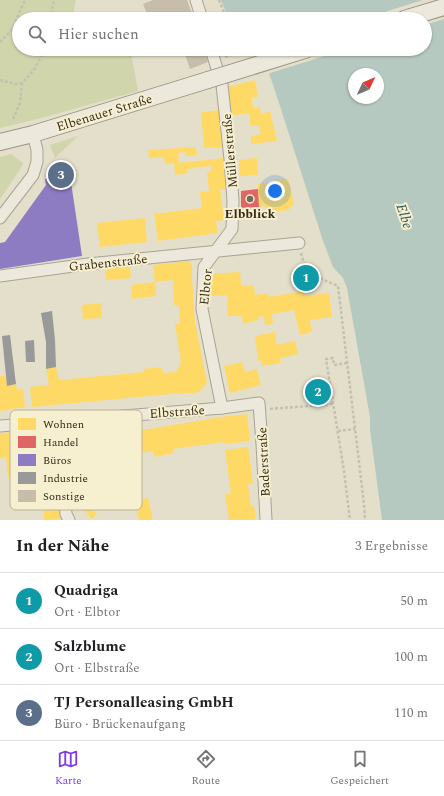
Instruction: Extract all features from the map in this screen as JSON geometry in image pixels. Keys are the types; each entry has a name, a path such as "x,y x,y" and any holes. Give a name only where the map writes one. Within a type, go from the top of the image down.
{"street":[{"path":"196,0 200,12"},
{"path":"426,12 444,6"},
{"name":"Müllerstraße","path":"213,56 222,85 233,201 232,228 217,251"},
{"name":"Elbenauer Straße","path":"0,142 33,134 285,56"},
{"path":"0,218 33,175 37,162 37,150 33,134"},
{"name":"Elbtor","path":"222,408 202,309 204,267 217,251 299,243"},
{"name":"Grabenstraße","path":"0,276 88,264 217,251"},
{"name":"Elbstraße","path":"142,414 259,406"},
{"name":"Baderstraße","path":"259,406 266,520"},
{"name":"Elbstraße","path":"0,426 10,425"},
{"path":"66,510 66,514 70,520"}],"path":[{"path":"20,12 25,0"},
{"path":"51,12 54,0"},
{"path":"219,0 224,12"},
{"path":"0,42 11,31"},
{"path":"0,80 15,84 22,83 32,73 40,56"},
{"path":"214,61 228,56"},
{"path":"13,119 20,103 22,83"},
{"path":"299,243 306,272 338,286 365,520"},
{"path":"347,363 334,365 333,358 326,359 344,471 350,520"},
{"path":"259,406 333,404"},
{"path":"338,431 355,429"}],"green space":[{"path":"0,0 76,0 73,12 12,12 12,56 132,56 138,91 0,128"},
{"path":"78,136 55,158 50,145"},
{"path":"11,154 23,163 0,199 0,157"}],"water":[{"name":"Elbe","path":"221,0 444,0 444,520 382,520 370,430 370,417 347,288 343,278 333,267 323,241 263,56 432,56 432,12 226,12"}],"pier":[{"path":"423,0 444,0 444,19 432,23 432,12 384,12"},
{"path":"261,56 325,56 267,74"}],"building: Wohnen":[{"path":"255,80 258,97 252,98 253,108 260,107 261,114 270,111 277,141 251,144 251,136 261,134 259,126 250,125 250,114 231,115 227,87"},
{"path":"220,110 223,147 204,148 201,112"},
{"path":"196,147 197,155 186,156 185,152 178,153 179,163 223,158 226,189 220,189 224,220 216,221 218,233 158,241 154,214 202,208 200,192 209,191 207,172 211,171 211,166 187,169 188,173 175,175 174,163 165,164 164,157 149,158 148,150"},
{"path":"257,158 258,175 240,176 239,160"},
{"path":"275,179 288,179 294,204 288,210 269,212 265,206 259,207 258,183 275,183"},
{"path":"145,218 147,242 100,247 97,223"},
{"path":"189,261 192,265 195,322 207,383 200,391 195,393 32,407 30,387 49,385 46,369 56,367 59,380 144,372 143,369 162,367 163,373 176,372 181,362 175,324 180,324 179,305 174,305 173,280 155,282 153,265"},
{"path":"130,266 131,278 106,280 105,269"},
{"path":"240,272 241,285 254,286 255,295 268,293 269,297 304,291 305,296 329,293 332,317 310,320 312,332 300,335 294,310 272,314 273,324 265,325 264,316 258,317 258,320 243,324 242,316 228,316 227,295 211,296 209,274"},
{"path":"155,282 156,296 132,299 131,285"},
{"path":"101,303 102,318 83,319 82,305"},
{"path":"275,332 277,345 295,341 298,354 280,358 281,363 261,366 262,360 258,361 255,336"},
{"path":"242,362 245,372 257,369 261,385 230,393 224,366"},
{"path":"0,376 6,376 7,386 16,384 17,390 23,389 25,407 0,411"},
{"path":"247,414 250,441 224,444 224,442 173,449 174,453 154,457 153,451 142,453 142,430"},
{"path":"0,433 10,433 10,477 8,477 6,457 0,458"},
{"path":"248,447 253,483 248,484 251,507 254,506 256,520 229,520 225,494 231,494 225,450"},
{"path":"148,498 153,520 139,520 137,510 142,510 142,499"},
{"path":"44,510 59,510 60,519 44,520"},
{"path":"84,510 92,510 97,514 92,519"}],"building: Handel":[{"name":"Elbblick","path":"258,189 259,207 241,208 241,191"}],"building: Büros":[{"path":"68,162 82,256 0,269 0,243 5,242 46,185 45,180 56,164"}],"building: Industrie":[{"path":"52,311 56,367 46,369 46,342 41,313"},
{"path":"10,335 16,384 7,386 2,336"},
{"path":"34,340 35,362 26,362 25,341"}],"building: Sonstige":[{"path":"153,0 187,0 191,12 146,12 143,4"},
{"path":"185,56 206,56 208,62 190,69"}],"place":[{"name":"TJ Personalleasing GmbH","path":"61,175"},
{"name":"Elbblick","path":"250,199"},
{"name":"Quadriga","path":"306,278"},
{"name":"Salzblume","path":"318,392"}]}
